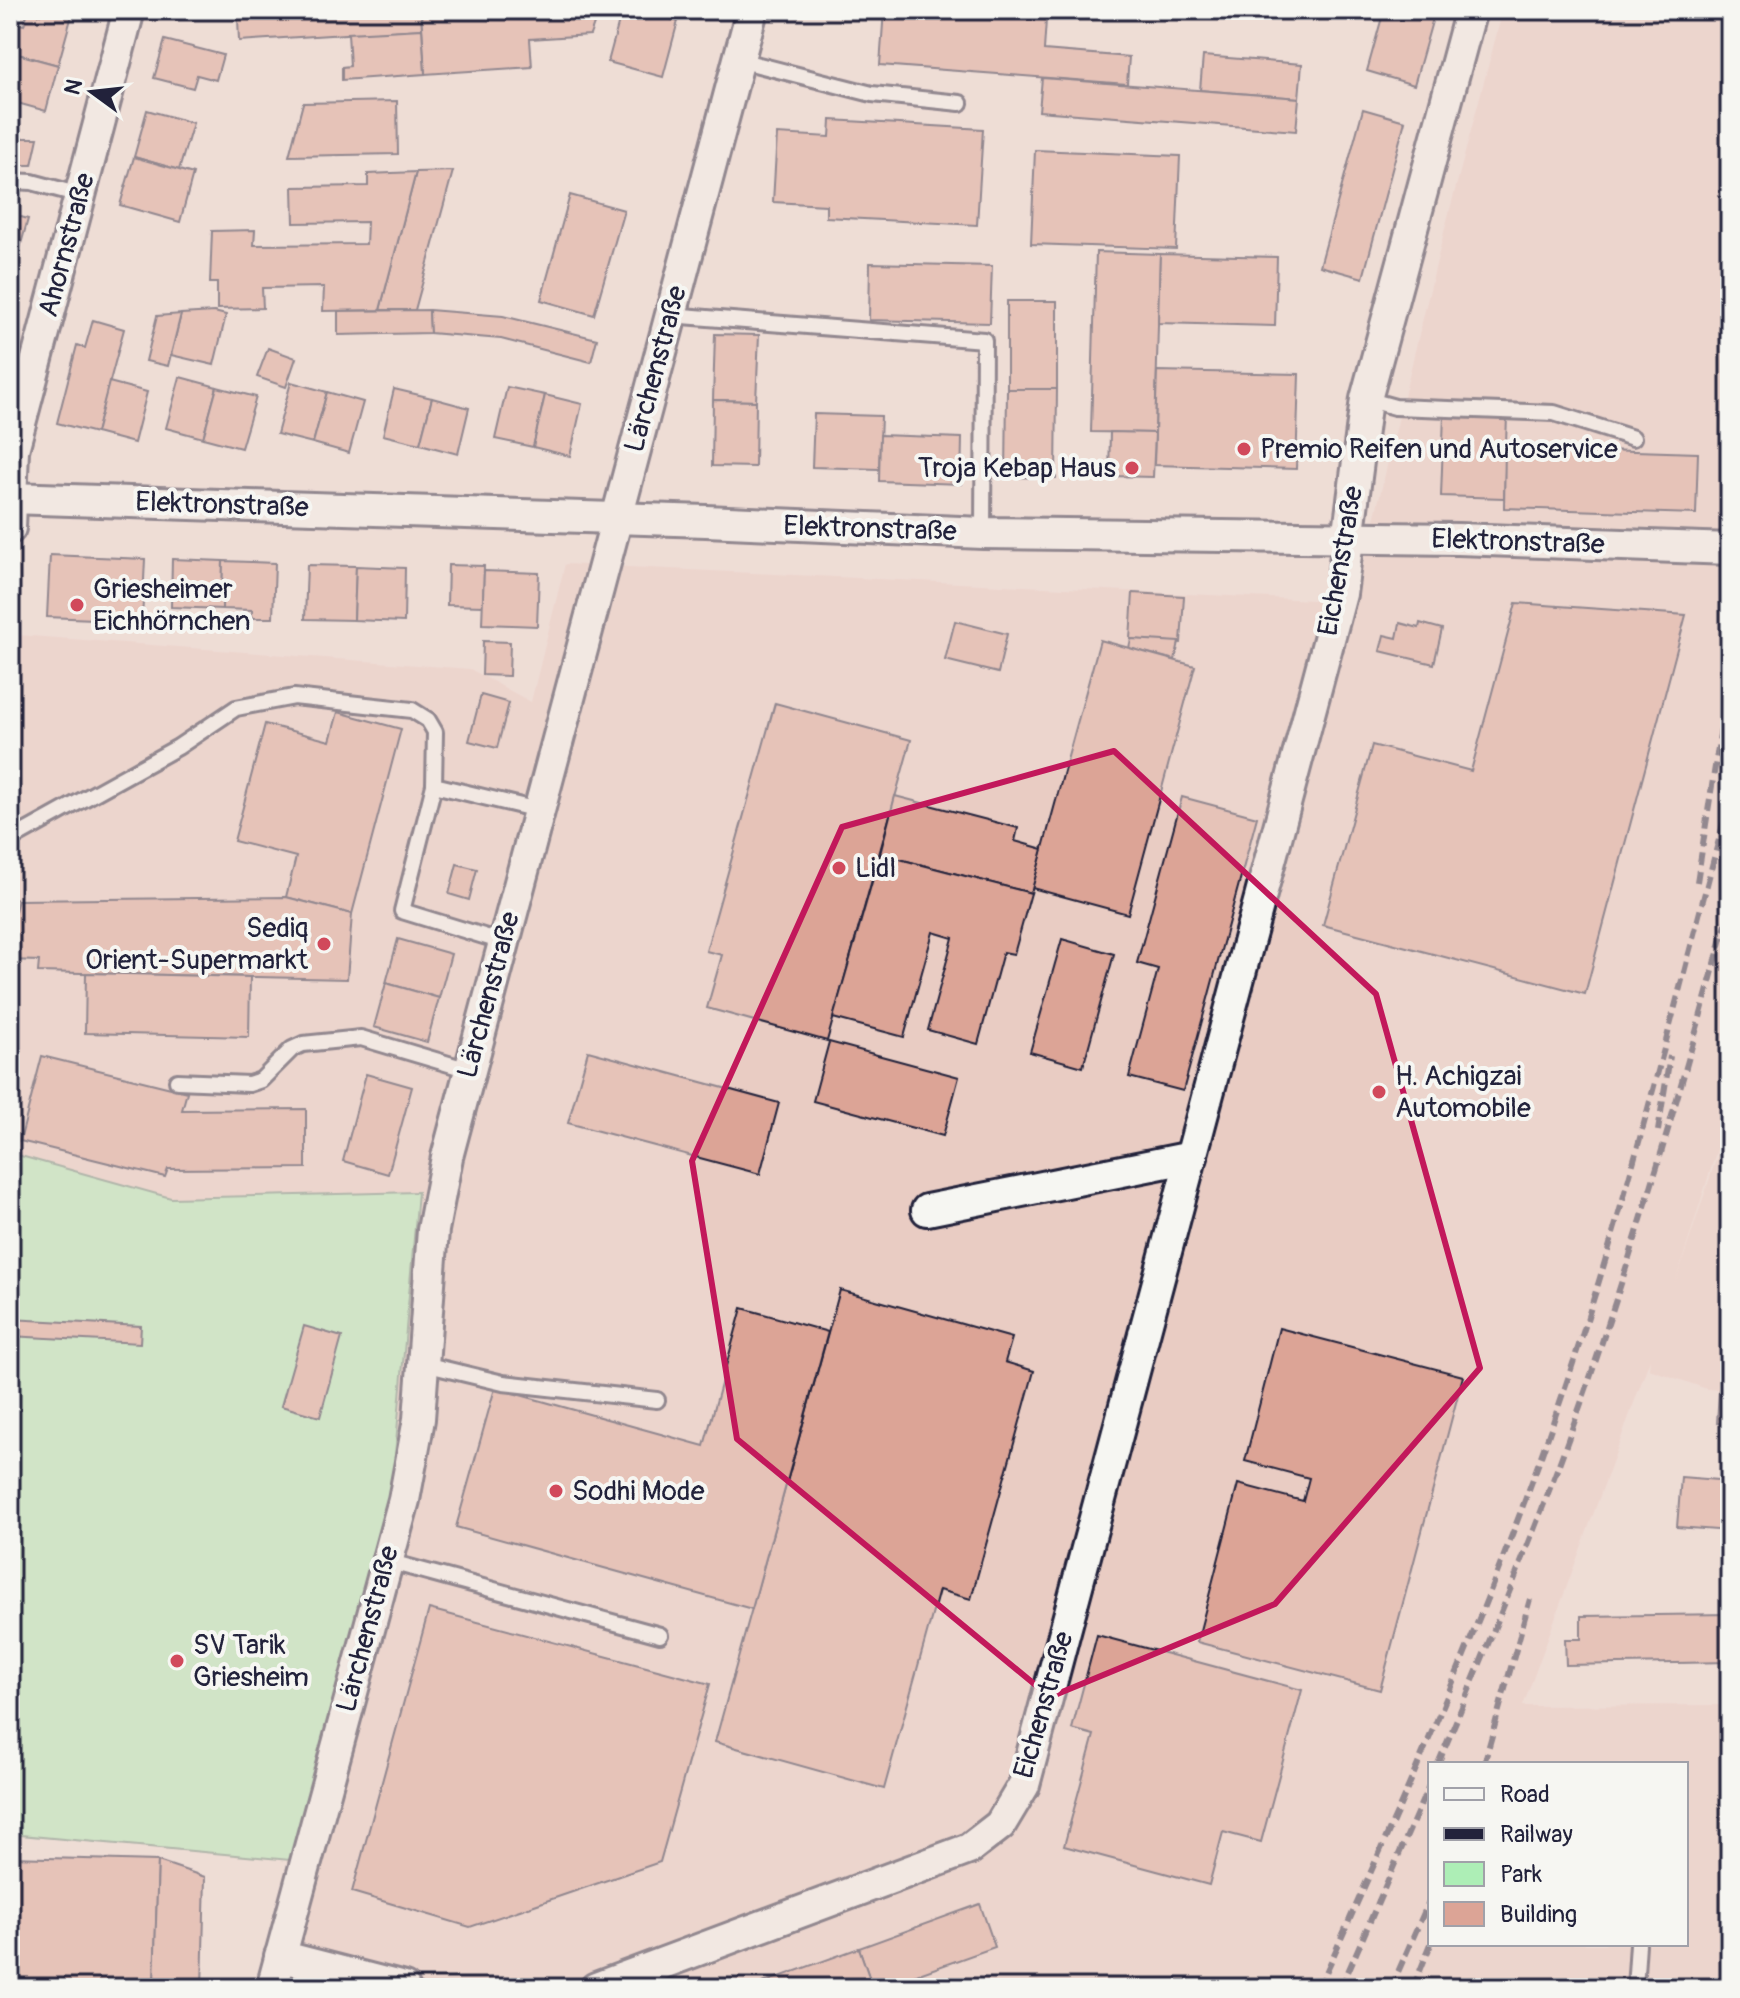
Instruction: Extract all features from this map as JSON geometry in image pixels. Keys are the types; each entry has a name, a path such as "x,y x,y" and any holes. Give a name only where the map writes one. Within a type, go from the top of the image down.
{"street":[{"name":"Ahornstraße","path":"10,528 13,450 129,10"},
{"name":"Lärchenstraße","path":"272,1988 406,1486 419,1419 433,1230 447,1157 752,10"},
{"name":"Eichenstraße","path":"596,1988 969,1849 1000,1825 1024,1785 1341,594 1366,399 1471,10"},
{"name":"Elektronstraße","path":"11,498 983,533 1458,539 1730,549"},
{"path":"927,1210 1192,1157"},
{"path":"280,1956 404,1988"}],"lane":[{"path":"739,60 872,94 960,103"},
{"path":"10,181 32,182 80,195"},
{"path":"670,315 984,340 983,533"},
{"path":"1366,399 1395,407 1554,413 1633,438"},
{"path":"10,840 178,747 236,708 294,697 412,710 428,720 435,732 434,785 402,911 503,942"},
{"path":"434,785 538,810"},
{"path":"177,1081 249,1084 261,1080 292,1049 303,1044 361,1038 469,1070"},
{"path":"424,1364 503,1383 657,1400"},
{"path":"386,1561 660,1635"},
{"path":"1635,1988 1638,1946"}],"highlighted area":[{"path":"1114,751 1376,994 1480,1368 1275,1604 1050,1697 737,1439 692,1161 842,827"}],"shaded area":[{"path":"1503,10 1730,10 1730,1108 1674,1286 1730,1117 1730,1390 1707,1389 1649,1369 1650,1359 1523,1706 1730,1705 1730,1988 256,1988 392,1489 417,1193 171,1198 10,1153 10,658 17,635 470,669 531,702 565,564 1354,602 1444,232"}],"green space":[{"name":"SV Tarik Griesheim","path":"10,1153 171,1198 418,1192 392,1489 290,1860 10,1834"}],"building":[{"path":"42,10 72,15 58,65 10,52 16,23 24,25 28,11 40,15"},
{"path":"213,10 237,10 235,16"},
{"path":"421,10 422,29 239,41 238,19"},
{"path":"421,10 599,10 590,35 530,39 532,67 425,74"},
{"path":"622,10 637,10 678,21 663,77 608,62"},
{"path":"637,10 680,10 678,21"},
{"path":"884,10 1046,20 1044,50 1129,57 1127,84 880,65"},
{"path":"1384,10 1407,10 1433,18 1414,85 1367,71"},
{"path":"422,29 425,74 342,80 342,67 350,66 348,33"},
{"path":"165,40 223,55 216,80 197,75 193,88 154,78"},
{"path":"10,52 58,65 46,111 10,101"},
{"path":"1203,56 1302,64 1299,98 1200,90"},
{"path":"1042,78 1299,98 1296,131 1039,111"},
{"path":"397,101 398,154 289,156 303,103"},
{"path":"1363,109 1405,121 1363,278 1320,266"},
{"path":"147,110 193,123 179,170 134,157"},
{"path":"831,120 983,129 977,225 826,217 826,205 773,202 777,134 830,137"},
{"path":"10,138 38,138 32,165 10,165"},
{"path":"1035,150 1180,156 1176,249 1031,244"},
{"path":"134,157 193,174 180,222 120,205"},
{"path":"453,171 415,310 380,310 416,172"},
{"path":"416,172 380,310 323,311 324,287 262,288 263,308 217,309 217,283 210,283 212,231 255,230 254,245 366,244 367,222 294,223 293,187 368,186 368,174"},
{"path":"570,195 624,210 594,315 541,300"},
{"path":"10,214 28,219 10,284"},
{"path":"1096,252 1160,254 1155,433 1091,432"},
{"path":"1160,254 1277,257 1275,326 1158,323"},
{"path":"870,263 992,266 990,323 869,320"},
{"path":"1007,301 1057,301 1057,389 1007,389"},
{"path":"429,310 430,333 338,335 338,311"},
{"path":"429,310 503,316 597,339 591,362 501,339 430,333"},
{"path":"214,312 226,315 214,365 171,355 181,314"},
{"path":"181,314 168,366 146,361 157,316"},
{"path":"93,320 124,329 96,433 57,423 77,345 85,348"},
{"path":"715,334 759,335 756,401 713,400"},
{"path":"268,348 296,358 286,387 257,377"},
{"path":"1157,371 1299,374 1296,469 1154,465"},
{"path":"180,377 217,387 203,438 166,428"},
{"path":"109,382 147,392 134,443 96,433"},
{"path":"291,382 327,392 313,443 277,434"},
{"path":"217,387 256,397 241,448 203,438"},
{"path":"507,387 545,395 533,447 495,439"},
{"path":"394,389 432,398 420,444 383,435"},
{"path":"1007,389 1057,389 1056,478 1006,477"},
{"path":"327,392 363,402 349,453 313,443"},
{"path":"545,395 582,404 570,456 533,447"},
{"path":"432,398 469,408 458,454 420,444"},
{"path":"713,400 756,401 755,467 712,466"},
{"path":"814,414 881,416 879,469 812,467"},
{"path":"1444,414 1507,416 1504,498 1441,496"},
{"path":"1110,432 1155,433 1153,477 1109,476"},
{"path":"880,435 962,438 961,484 879,481"},
{"path":"1505,447 1698,453 1696,514 1504,508"},
{"path":"50,555 145,559 142,621 47,617"},
{"path":"172,559 223,561 222,609 171,607"},
{"path":"223,561 275,563 273,618 252,618 252,610 222,609"},
{"path":"307,565 356,566 354,620 305,619"},
{"path":"448,565 484,566 483,606 447,605"},
{"path":"356,566 405,568 404,622 354,620"},
{"path":"484,571 539,573 537,626 482,624"},
{"path":"1133,593 1184,596 1181,643 1130,639"},
{"path":"1516,603 1686,615 1585,994 1323,925 1372,745 1471,771"},
{"path":"955,621 1007,634 998,673 945,660"},
{"path":"1400,623 1419,628 1420,623 1442,629 1434,664 1380,651 1384,635 1397,638"},
{"path":"1131,639 1179,642 1175,660 1129,648"},
{"path":"1100,640 1195,666 1128,914 1032,888"},
{"path":"483,641 510,642 509,676 482,675"},
{"path":"481,695 509,703 497,748 469,741"},
{"path":"775,703 911,740 827,1041 707,1008 722,955 706,951"},
{"path":"338,712 401,729 352,914 286,897 296,857 234,841 265,724 330,741"},
{"path":"895,796 1018,828 1015,841 1043,849 1031,893 880,854"},
{"path":"1182,797 1257,817 1183,1091 1129,1077 1158,969 1137,963"},
{"path":"880,854 1031,893 1014,954 1003,952 978,1044 928,1030 953,938 933,932 904,1037 833,1018"},
{"path":"457,864 477,869 469,900 449,894"},
{"path":"10,897 18,900 10,930"},
{"path":"286,897 352,914 347,979 38,972 39,961 10,960 10,930 18,900"},
{"path":"398,939 451,954 439,998 386,983"},
{"path":"1062,939 1114,954 1083,1067 1030,1052"},
{"path":"86,973 250,977 249,1037 85,1033"},
{"path":"386,983 439,998 427,1042 374,1027"},
{"path":"829,1042 959,1077 943,1136 813,1101"},
{"path":"588,1051 779,1103 760,1174 568,1123"},
{"path":"42,1056 187,1092 182,1110 306,1109 306,1168 168,1169 165,1177 20,1141"},
{"path":"366,1074 412,1087 388,1174 343,1161"},
{"path":"840,1290 1012,1338 1005,1362 1034,1371 971,1599 939,1590 884,1789 715,1742"},
{"path":"742,1308 828,1332 752,1609 456,1527 495,1388 704,1446"},
{"path":"10,1319 141,1326 140,1343 10,1336"},
{"path":"304,1326 342,1337 320,1417 281,1406"},
{"path":"1279,1328 1463,1376 1380,1690 1197,1642 1238,1484 1303,1501 1309,1478 1245,1461"},
{"path":"1719,1390 1730,1391 1730,1424 1717,1423"},
{"path":"1681,1477 1730,1481 1730,1531 1677,1527"},
{"path":"429,1609 710,1684 660,1862 470,1927 352,1892"},
{"path":"1730,1614 1730,1662 1566,1665 1565,1639 1581,1639 1581,1616"},
{"path":"1097,1635 1302,1690 1261,1842 1223,1832 1209,1885 1064,1846 1094,1735 1072,1729"},
{"path":"10,1857 158,1861 154,1988 10,1988"},
{"path":"158,1861 205,1877 202,1988 169,1988 154,1983"},
{"path":"980,1904 995,1947 873,1988 859,1948"},
{"path":"859,1948 873,1988 749,1988"}],"railway":[{"path":"1697,882 1721,728 1730,694"},
{"path":"1319,1988 1477,1625 1560,1402 1608,1253 1730,799"},
{"path":"1439,1762 1524,1556 1583,1398 1652,1182 1730,909"},
{"path":"1658,1131 1670,1056"},
{"path":"1485,1762 1530,1599"},
{"path":"1341,1988 1428,1788"},
{"path":"1391,1988 1428,1904"},
{"path":"1413,1988 1430,1946"}],"place":[{"name":"Premio Reifen und Autoservice","path":"1244,449"},
{"name":"Troja Kebap Haus","path":"1132,468"},
{"name":"Griesheimer Eichhörnchen","path":"77,605"},
{"name":"Lidl","path":"839,868"},
{"name":"Sediq Orient-Supermarkt","path":"324,944"},
{"name":"H. Achigzai Automobile","path":"1379,1092"},
{"name":"Sodhi Mode","path":"556,1491"},
{"name":"SV Tarik Griesheim","path":"177,1661"}]}
